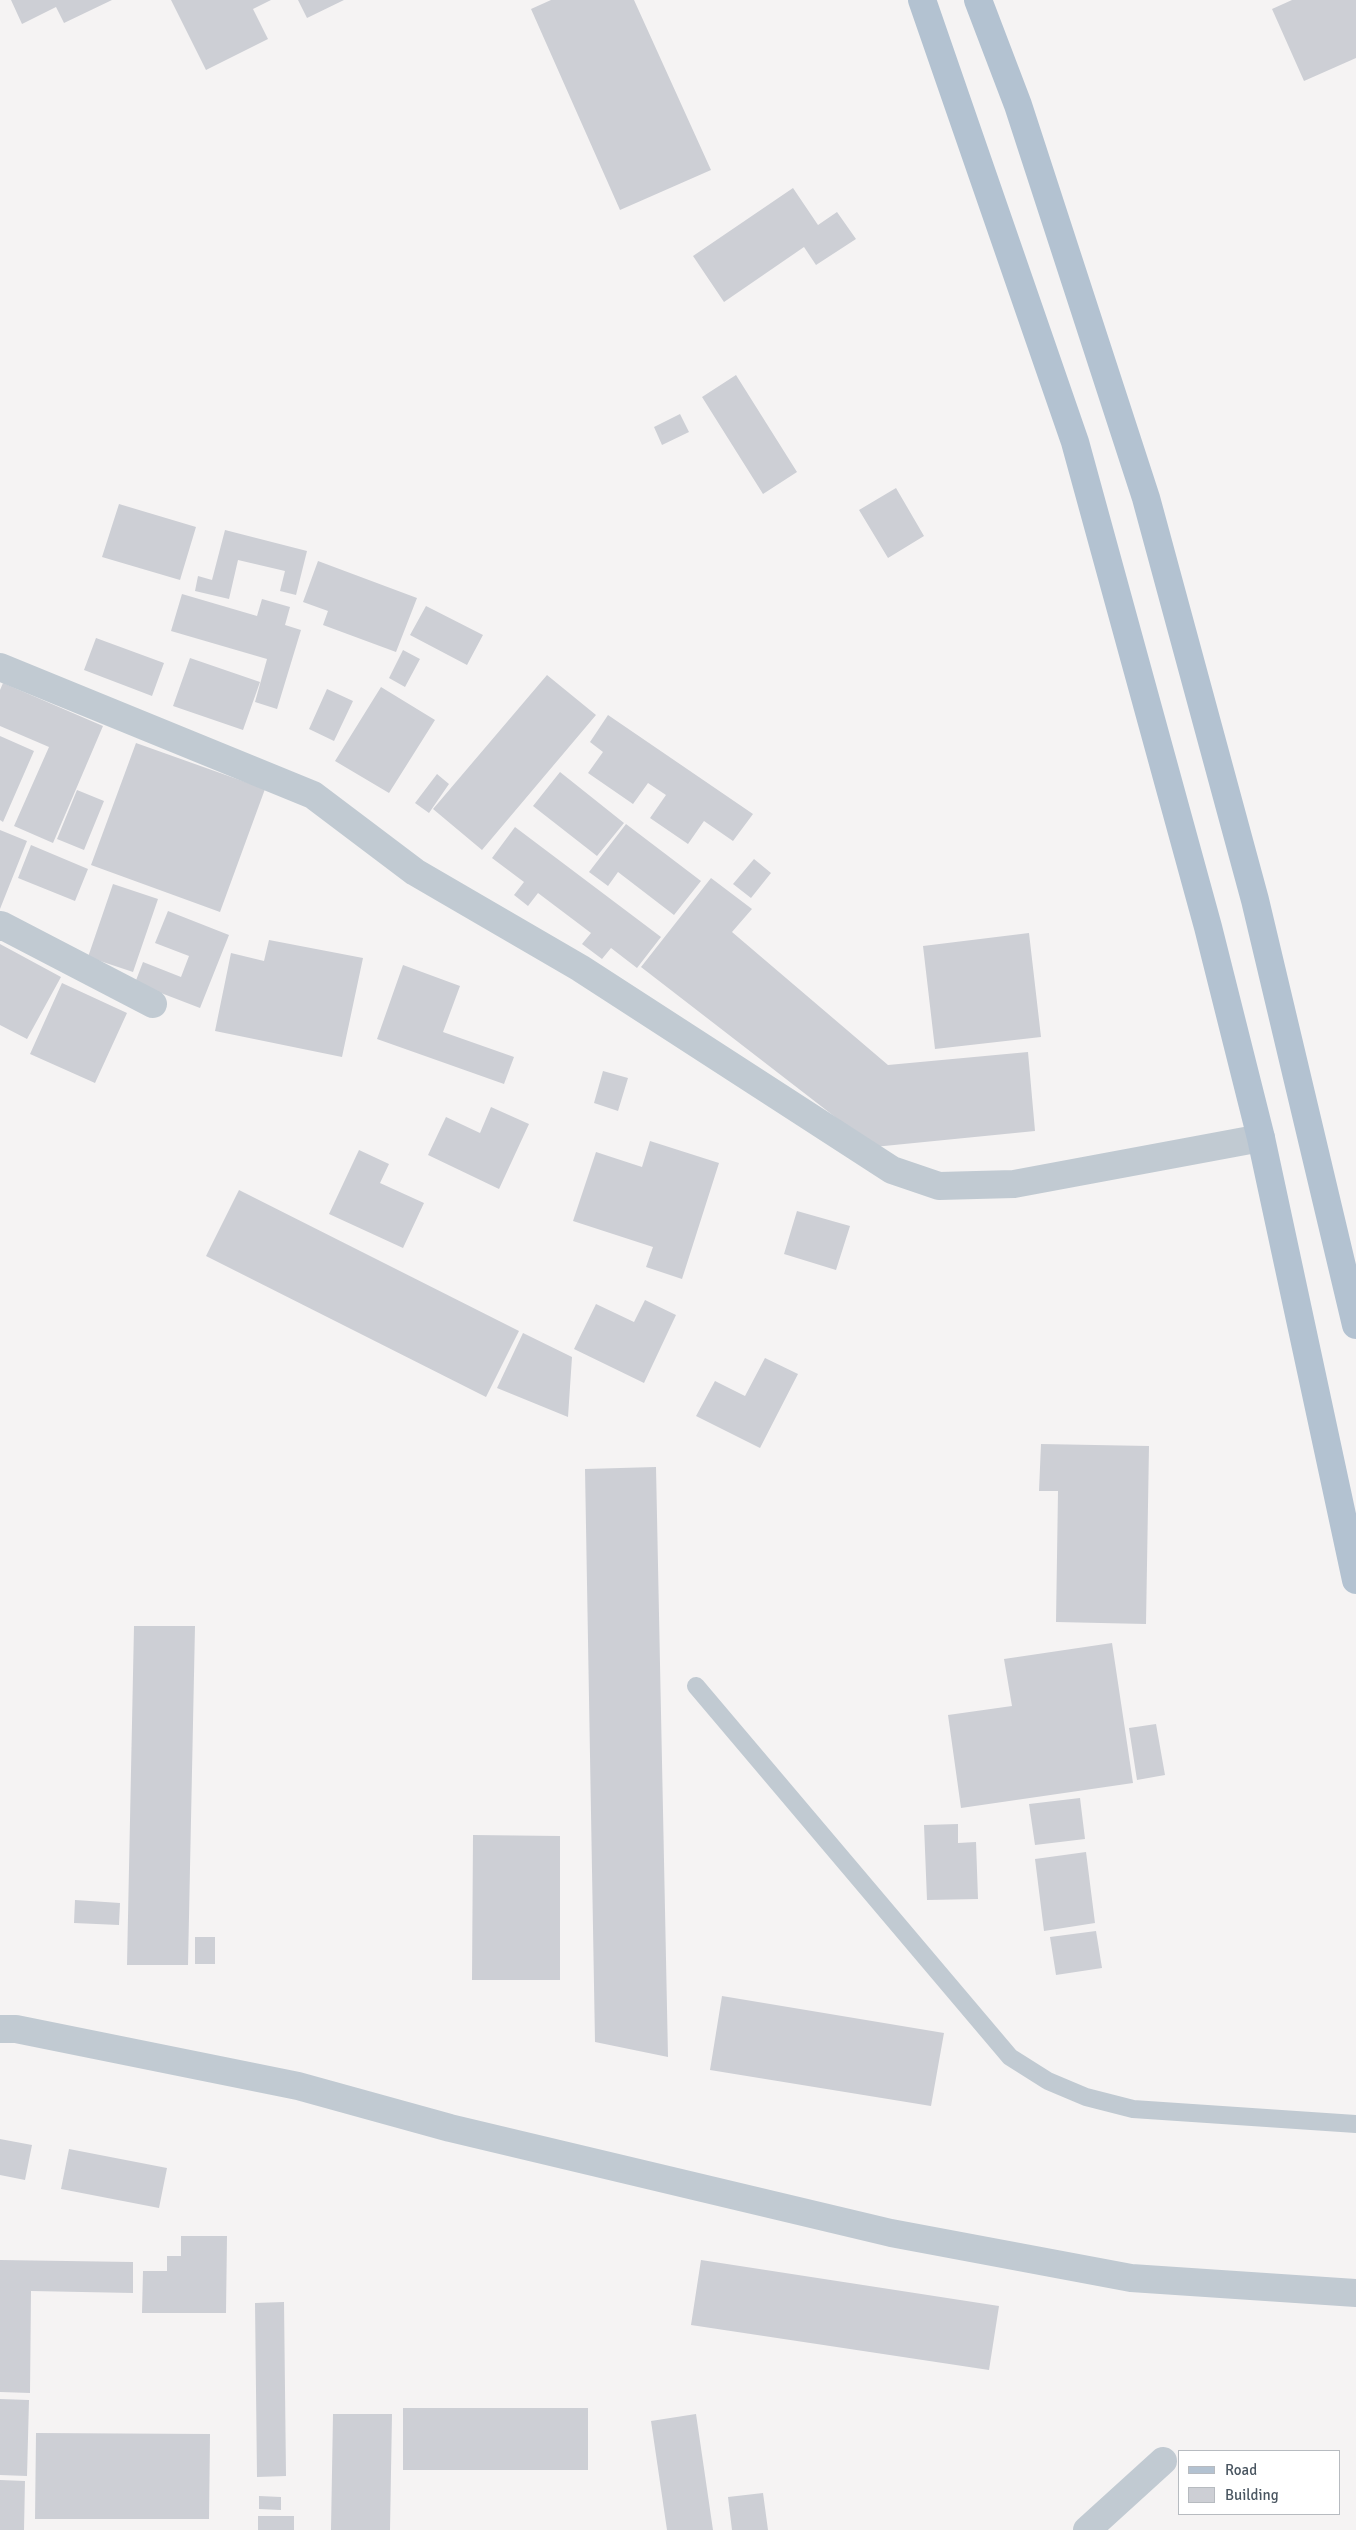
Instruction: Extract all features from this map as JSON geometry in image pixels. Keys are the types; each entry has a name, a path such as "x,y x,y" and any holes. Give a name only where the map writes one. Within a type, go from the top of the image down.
{"main road":[{"path":"922,0 1075,442 1205,917 1261,1138 1356,1580"},
{"path":"978,0 1018,106 1146,498 1255,900 1356,1325"}],"street":[{"path":"0,667 313,795 414,872 580,968 892,1170 939,1186 1014,1184 1261,1138"},
{"path":"0,927 1,925 152,1004"},
{"path":"0,2029 16,2030 298,2086 450,2128 901,2234 1131,2278 1356,2293"},
{"path":"1088,2530 1163,2461"}],"lane":[{"path":"696,1686 1010,2057 1048,2081 1078,2094 1133,2109 1356,2124"}],"building":[{"path":"11,0 112,0 64,23 56,7 22,24"},
{"path":"171,0 271,0 253,9 268,39 206,70"},
{"path":"298,0 344,0 307,18"},
{"path":"551,0 634,0 711,170 620,210 531,9"},
{"path":"1292,0 1356,0 1356,58 1304,81 1272,9"},
{"path":"793,188 818,225 837,212 856,239 816,265 804,247 724,302 693,256"},
{"path":"736,375 797,472 763,494 702,397"},
{"path":"680,414 689,432 662,445 654,427"},
{"path":"896,488 924,536 888,558 859,510"},
{"path":"119,504 196,527 180,580 102,557"},
{"path":"225,530 307,551 296,595 280,591 285,571 238,560 229,599 195,591 198,576 212,580"},
{"path":"318,561 417,598 396,652 323,625 328,611 303,602"},
{"path":"182,594 257,616 262,599 290,607 285,625 301,630 277,709 255,702 267,659 171,631"},
{"path":"426,606 483,635 467,665 410,635"},
{"path":"96,638 164,663 152,696 84,670"},
{"path":"403,650 420,659 405,687 389,678"},
{"path":"190,658 260,682 243,730 173,706"},
{"path":"547,675 596,715 482,850 433,809"},
{"path":"3,683 103,726 53,843 14,826 49,747 0,726 0,690"},
{"path":"381,687 435,720 389,793 335,761"},
{"path":"327,689 353,701 334,741 309,729"},
{"path":"608,715 753,814 733,841 704,821 688,844 650,818 666,795 648,783 633,804 588,773 603,752 590,742"},
{"path":"0,736 34,751 3,822 0,820"},
{"path":"136,743 265,789 220,912 91,865"},
{"path":"560,772 624,823 597,856 533,806"},
{"path":"437,774 449,784 429,813 415,803"},
{"path":"77,790 104,801 84,850 57,839"},
{"path":"626,824 701,881 674,915 618,872 608,886 589,872"},
{"path":"515,827 661,937 637,968 611,948 602,959 582,944 591,933 538,893 528,906 514,895 524,882 492,858"},
{"path":"0,830 27,841 0,909"},
{"path":"31,845 88,869 75,901 18,878"},
{"path":"754,859 771,873 751,898 733,884"},
{"path":"711,878 752,909 732,932 888,1065 1028,1052 1035,1131 874,1147 641,967"},
{"path":"113,884 158,899 133,972 88,957"},
{"path":"168,911 229,935 200,1008 135,983 143,962 181,977 189,956 155,943"},
{"path":"1029,933 1041,1037 935,1049 923,946"},
{"path":"269,940 363,958 342,1057 215,1031 231,953 264,961"},
{"path":"0,944 61,977 27,1039 0,1025"},
{"path":"403,965 460,986 443,1032 514,1057 504,1084 377,1039"},
{"path":"62,983 127,1013 95,1083 30,1054"},
{"path":"603,1071 628,1078 618,1111 594,1103"},
{"path":"491,1107 529,1124 499,1189 428,1155 446,1117 480,1133"},
{"path":"650,1141 719,1163 682,1279 646,1267 653,1247 573,1221 596,1152 642,1167"},
{"path":"359,1150 389,1164 380,1183 424,1203 403,1248 329,1214"},
{"path":"239,1190 519,1331 486,1397 206,1256"},
{"path":"797,1211 850,1226 836,1270 784,1254"},
{"path":"645,1300 676,1315 644,1383 574,1349 596,1304 634,1322"},
{"path":"523,1333 572,1357 568,1417 497,1388"},
{"path":"765,1358 798,1374 760,1448 696,1416 715,1381 745,1396"},
{"path":"1041,1444 1149,1446 1146,1624 1056,1622 1058,1491 1039,1491"},
{"path":"656,1467 668,2057 595,2042 585,1469"},
{"path":"134,1626 195,1626 188,1965 127,1965"},
{"path":"1112,1643 1133,1783 961,1808 948,1715 1012,1706 1004,1659"},
{"path":"1156,1724 1165,1775 1137,1780 1129,1728"},
{"path":"1080,1798 1085,1839 1035,1845 1029,1804"},
{"path":"958,1824 958,1843 976,1842 978,1899 927,1900 924,1825"},
{"path":"473,1835 560,1836 560,1980 472,1980"},
{"path":"1086,1852 1095,1923 1044,1931 1035,1859"},
{"path":"75,1900 120,1903 119,1925 74,1923"},
{"path":"1096,1931 1102,1968 1056,1975 1050,1937"},
{"path":"195,1937 215,1937 215,1964 195,1964"},
{"path":"722,1996 944,2033 931,2106 710,2070"},
{"path":"0,2139 32,2145 25,2180 0,2175"},
{"path":"69,2149 167,2168 159,2208 61,2189"},
{"path":"181,2236 227,2236 226,2313 142,2313 143,2271 167,2271 167,2256 181,2256"},
{"path":"0,2260 133,2262 133,2293 31,2291 30,2393 0,2392"},
{"path":"701,2260 999,2306 989,2370 691,2325"},
{"path":"284,2302 286,2476 257,2477 255,2303"},
{"path":"0,2399 29,2400 27,2476 0,2475"},
{"path":"403,2408 588,2408 588,2470 403,2470"},
{"path":"333,2414 392,2414 390,2530 331,2530"},
{"path":"696,2414 713,2530 667,2530 651,2421"},
{"path":"36,2433 210,2434 209,2519 35,2519"},
{"path":"0,2480 25,2481 24,2530 0,2530"},
{"path":"763,2493 768,2530 732,2530 728,2497"},
{"path":"259,2496 281,2497 281,2510 259,2509"},
{"path":"258,2516 294,2516 294,2530 258,2530"}]}
